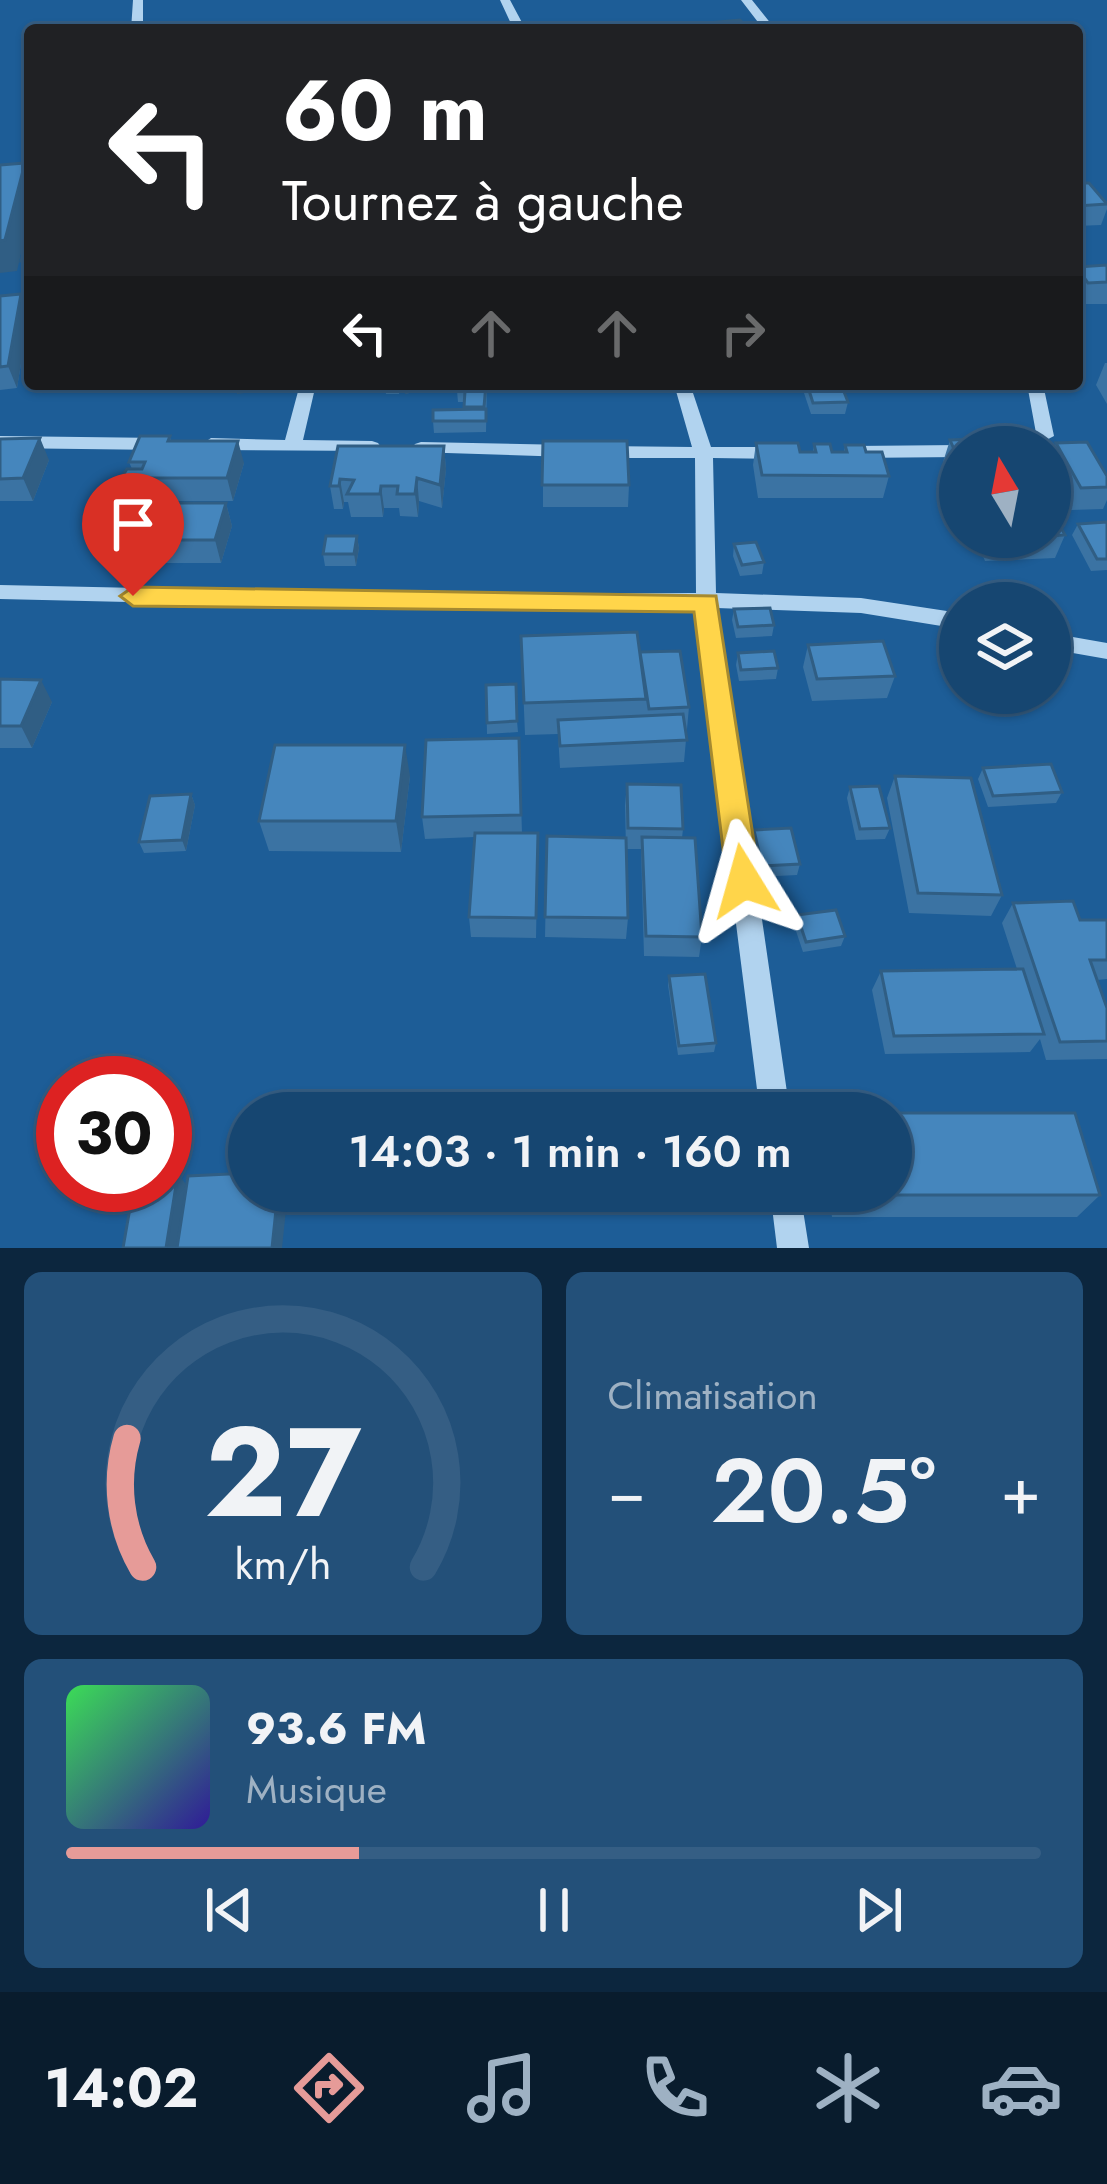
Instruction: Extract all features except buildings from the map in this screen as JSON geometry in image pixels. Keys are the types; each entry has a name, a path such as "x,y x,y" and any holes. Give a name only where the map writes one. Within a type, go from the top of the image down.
{"street":[{"path":"746,0 765,24"},
{"path":"293,445 307,390"},
{"path":"684,390 704,455 706,602 772,1092"},
{"path":"1036,390 1043,426"},
{"path":"0,442 384,447"},
{"path":"407,448 797,453"},
{"path":"820,453 939,451"},
{"path":"0,592 311,602 706,602 904,608 939,616"},
{"path":"1071,645 1107,651"},
{"path":"788,1212 793,1248"}],"route":[{"path":"133,596 311,602 706,602 744,881"}]}
